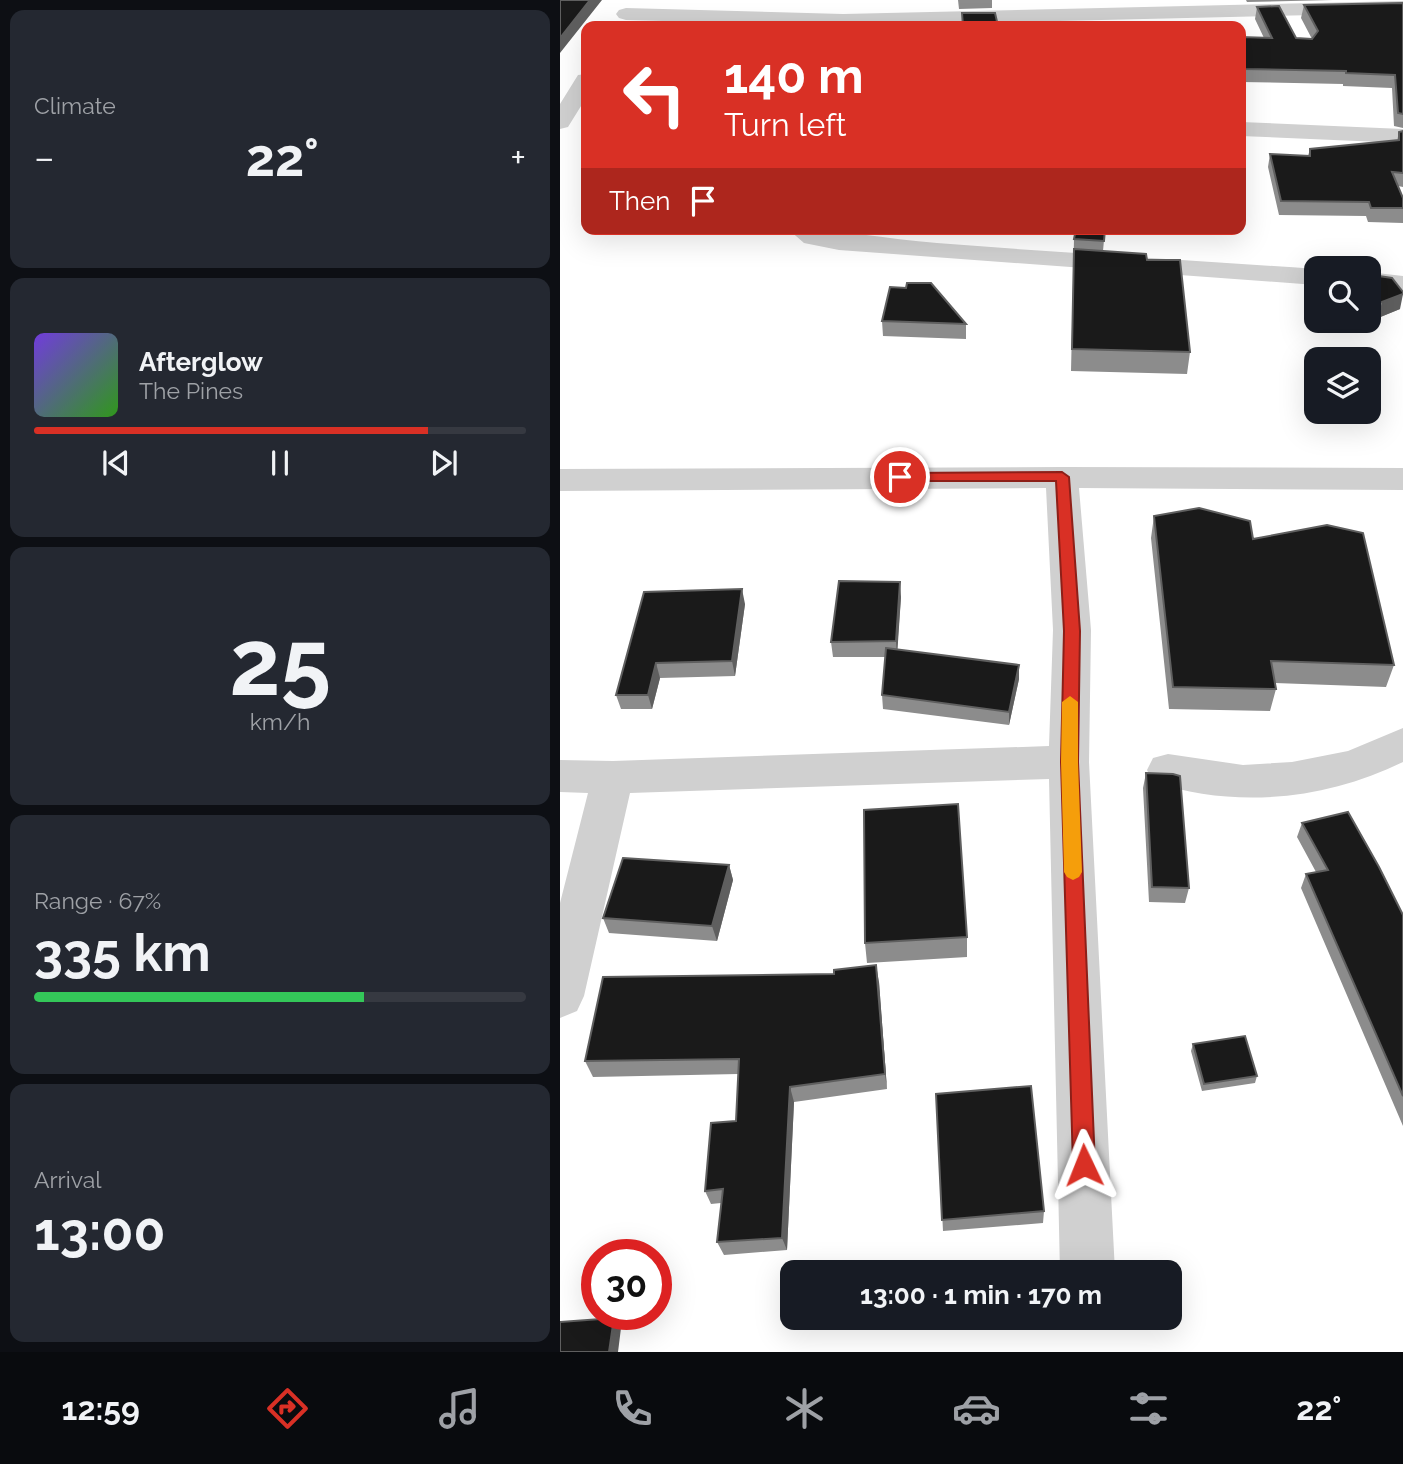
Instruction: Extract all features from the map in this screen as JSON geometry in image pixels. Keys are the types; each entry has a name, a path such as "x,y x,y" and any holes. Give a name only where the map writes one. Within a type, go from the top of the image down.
{"street":[{"path":"1297,34 1298,7"},
{"path":"627,13 843,20 1298,7 1403,7"},
{"path":"570,118 581,92"},
{"path":"1246,129 1403,136"},
{"path":"810,235 922,250 1304,275"},
{"path":"1381,282 1403,284"},
{"path":"560,480 1062,477 1403,479"},
{"path":"1062,477 1072,631 1069,762 1088,1260"},
{"path":"1168,770 1251,782 1301,777 1374,760 1403,744"},
{"path":"560,776 613,777 1069,762"},
{"path":"560,996 613,777"}],"building":[{"path":"560,0 590,0 560,38"},
{"path":"1403,3 1403,114 1398,113 1395,75 1246,69 1246,37 1272,38 1257,7 1279,6 1296,38 1312,39 1318,31 1304,5"},
{"path":"962,13 995,13 997,21 963,21"},
{"path":"1403,131 1403,173 1392,172 1403,198 1403,208 1371,208 1369,202 1281,201 1270,154 1310,156 1310,149 1399,140 1399,132"},
{"path":"1075,235 1104,235 1104,241 1074,239"},
{"path":"1074,249 1146,254 1147,260 1180,260 1190,352 1072,349"},
{"path":"1381,276 1392,278 1403,294 1382,302"},
{"path":"907,283 931,283 966,324 882,321 890,287 906,288"},
{"path":"1199,508 1250,521 1253,539 1327,525 1363,533 1394,665 1271,661 1276,689 1173,687 1154,516"},
{"path":"839,581 900,582 896,641 831,642"},
{"path":"742,589 732,661 656,663 648,695 616,695 644,592"},
{"path":"886,648 1019,665 1009,712 882,695"},
{"path":"1146,773 1180,776 1189,888 1152,887"},
{"path":"958,804 967,937 865,943 864,810"},
{"path":"1348,812 1403,915 1403,1096 1306,874 1328,870 1302,823"},
{"path":"623,858 729,865 712,926 603,918"},
{"path":"876,965 885,1074 790,1087 782,1238 717,1242 723,1189 705,1191 711,1123 736,1121 739,1059 585,1061 603,977 834,974 834,970"},
{"path":"1245,1036 1257,1076 1204,1084 1193,1044"},
{"path":"1031,1086 1044,1211 942,1220 936,1094"},
{"path":"581,1320 581,1330 612,1330 609,1352 560,1352 560,1322"}],"slow traffic":[{"path":"1070,702 1073,872"}],"route":[{"path":"900,477 1062,477 1072,631 1069,762 1084,1165"}]}
